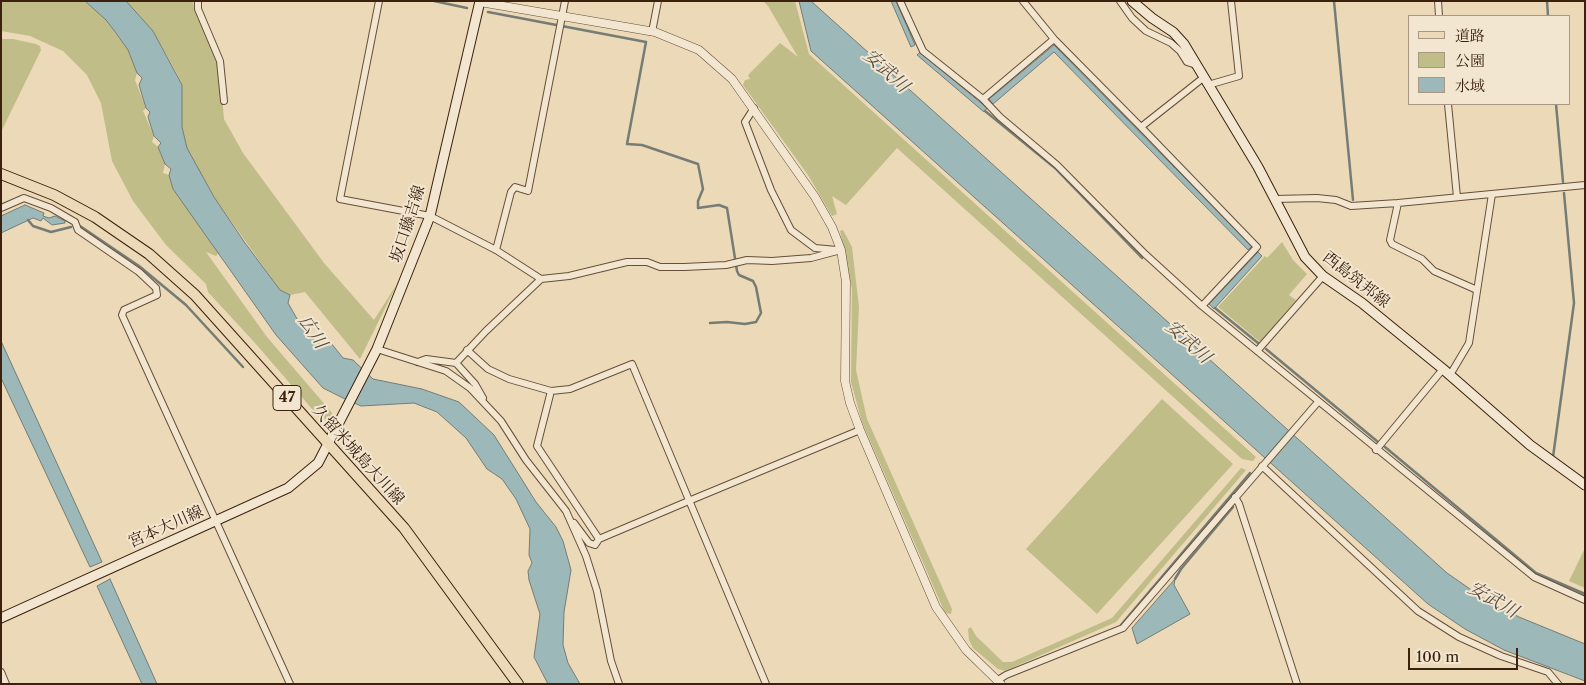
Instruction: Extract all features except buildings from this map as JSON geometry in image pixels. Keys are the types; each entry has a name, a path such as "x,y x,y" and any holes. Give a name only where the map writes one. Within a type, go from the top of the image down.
{"main road":[{"name":"西島筑邦線","path":"1132,1 1173,32 1184,44 1275,199 1298,247 1323,276 1362,303 1443,369 1530,445 1585,485"},
{"name":"坂口藤吉線","path":"329,444 376,350 430,216 480,2"},
{"name":"久留米城島大川線","path":"1,174 54,195 95,216 149,254 195,295 404,528 518,684"},
{"name":"宮本大川線","path":"1,618 288,488 300,480 318,463 329,444"}],"street":[{"path":"198,1 198,9 220,61 224,101"},
{"path":"379,1 340,199 430,216 496,250 541,279"},
{"path":"476,1 652,32 699,50 722,68 754,108 815,197 832,227 841,250 846,282 845,381 850,403 860,430 936,607 966,650 1000,682 1006,675 1124,628 1318,402"},
{"path":"496,250 512,192 515,187 528,191 565,1"},
{"path":"652,32 658,1"},
{"path":"900,1 922,51 983,99 1000,117 1058,165 1145,254 1202,306 1376,450 1534,576 1585,600"},
{"path":"1023,1 1054,40 1257,246 1202,306"},
{"path":"1120,1 1146,31 1171,43 1187,62 1196,66"},
{"path":"1141,127 1206,82 1239,76 1232,1"},
{"path":"1438,1 1439,15"},
{"path":"983,99 1054,40"},
{"path":"1448,105 1457,197"},
{"path":"754,108 745,122 771,190 791,230 815,248 841,250"},
{"path":"1275,199 1317,198 1336,200 1351,206 1585,185"},
{"path":"1450,375 1469,343 1492,194"},
{"path":"1,208 24,198 51,208 75,222 78,230 139,272 156,288 157,295 124,310 122,314 290,684"},
{"path":"1398,203 1390,240 1392,244 1422,259 1434,271 1477,290"},
{"path":"456,363 541,279 569,276 628,262 647,262 660,267 692,267 726,265 747,260 772,261 811,258 841,250"},
{"path":"1257,351 1323,276"},
{"path":"376,350 418,362 456,376 484,402 571,521 589,543 595,545 599,540 691,500 860,430"},
{"path":"468,350 488,369 509,379 550,391 570,389 632,364 691,500 766,684"},
{"path":"418,362 426,359 456,363 475,384 482,394 484,402"},
{"path":"1376,450 1443,369"},
{"path":"550,391 538,446 599,540"},
{"path":"1263,464 1418,611 1459,637 1501,656 1548,672 1558,684"},
{"path":"1235,497 1239,504 1297,684"},
{"path":"571,521 597,592 611,661 619,684"},
{"path":"1,672 6,684"}],"green space":[{"path":"1,1 85,1 106,20 128,50 137,73 135,80 146,108 143,111 154,136 152,142 158,147 165,164 163,173 169,175 173,189 219,252 216,256 206,252 267,337 333,414 329,420 319,417 208,292 206,284 166,245 133,201 112,161 101,103 87,75 63,51 30,36 1,31"},
{"path":"126,1 193,1 194,8 219,65 224,119 243,153 324,263 374,320 397,284 360,359 305,292 290,295 280,290 214,197 186,148 182,127 182,85 153,31"},
{"path":"763,1 795,1 809,54 1256,457 1253,461 1242,459 897,148 846,205 832,196 837,214 832,216 808,175 743,85 745,80 750,79 748,75 780,43 798,57 768,6"},
{"path":"1,39 13,39 36,44 40,46 41,50 1,132"},
{"path":"843,230 852,247 859,307 856,370 867,419 952,609 951,614 945,613 862,422 851,382 852,289 840,231"},
{"path":"1282,242 1293,260 1307,274 1289,295 1296,300 1260,342 1218,307 1265,256 1267,258"},
{"path":"1162,399 1233,464 1097,614 1026,549"},
{"path":"1241,468 1246,470 1116,622 1005,671 998,669 973,648 969,640 968,629 971,627 976,636 1003,662 1012,662 1112,618"},
{"path":"1585,548 1585,588 1569,581"}],"water":[{"path":"85,1 126,1 153,31 182,85 182,127 187,148 214,197 245,243 280,290 290,295 288,303 304,331 323,347 331,343 343,358 353,360 373,379 422,389 459,402 494,435 536,502 556,527 563,541 571,570 564,612 563,645 568,663 580,684 548,684 534,657 540,614 529,580 528,571 532,563 529,555 530,529 516,499 502,479 487,469 466,438 437,412 414,403 361,406 343,398 323,388 276,335 173,189 169,175 171,169 165,164 158,147 161,143 154,136 148,117 150,112 146,108 139,85 142,78 137,73 128,50 116,33 106,20"},
{"name":"安武川","path":"799,1 811,1 1447,573 1483,598 1519,617 1585,644 1585,681 1504,650 1465,629 1428,604 811,51"},
{"path":"891,1 896,1 915,45 911,47"},
{"path":"1054,45 1252,246 1248,250 1054,52 993,104 989,99"},
{"path":"920,52 987,108 984,112 917,55"},
{"path":"25,205 44,213 43,216 49,218 55,216 65,221 65,223 52,225 43,218 41,221 33,218 1,233 1,216"},
{"path":"1258,252 1262,256 1214,309 1209,304"},
{"path":"1,341 102,562 90,567 1,378"},
{"path":"110,579 157,684 142,684 97,586"},
{"path":"1175,579 1174,585 1190,614 1137,644 1132,628"}],"waterway":[{"path":"434,1 467,8"},
{"path":"1334,1 1353,200"},
{"path":"1547,1 1548,15"},
{"path":"488,12 646,42 627,144 642,145 698,164 703,189 698,201 698,208 719,205 727,208 737,271 739,275 753,281 756,287 761,313 756,322 745,324 710,323"},
{"path":"1556,105 1563,182"},
{"path":"985,111 1055,168 1142,258"},
{"path":"1553,457 1574,303 1564,193"},
{"path":"28,220 33,226 51,232 71,227"},
{"path":"80,226 139,266 186,305 243,367"},
{"path":"1215,308 1258,343"},
{"path":"1266,349 1378,442"},
{"path":"1385,447 1536,573 1585,594"},
{"path":"1121,625 1250,473"},
{"path":"1175,579 1181,569 1233,507"}],"water label":[{"name":"広川","path":"312,332"}]}
